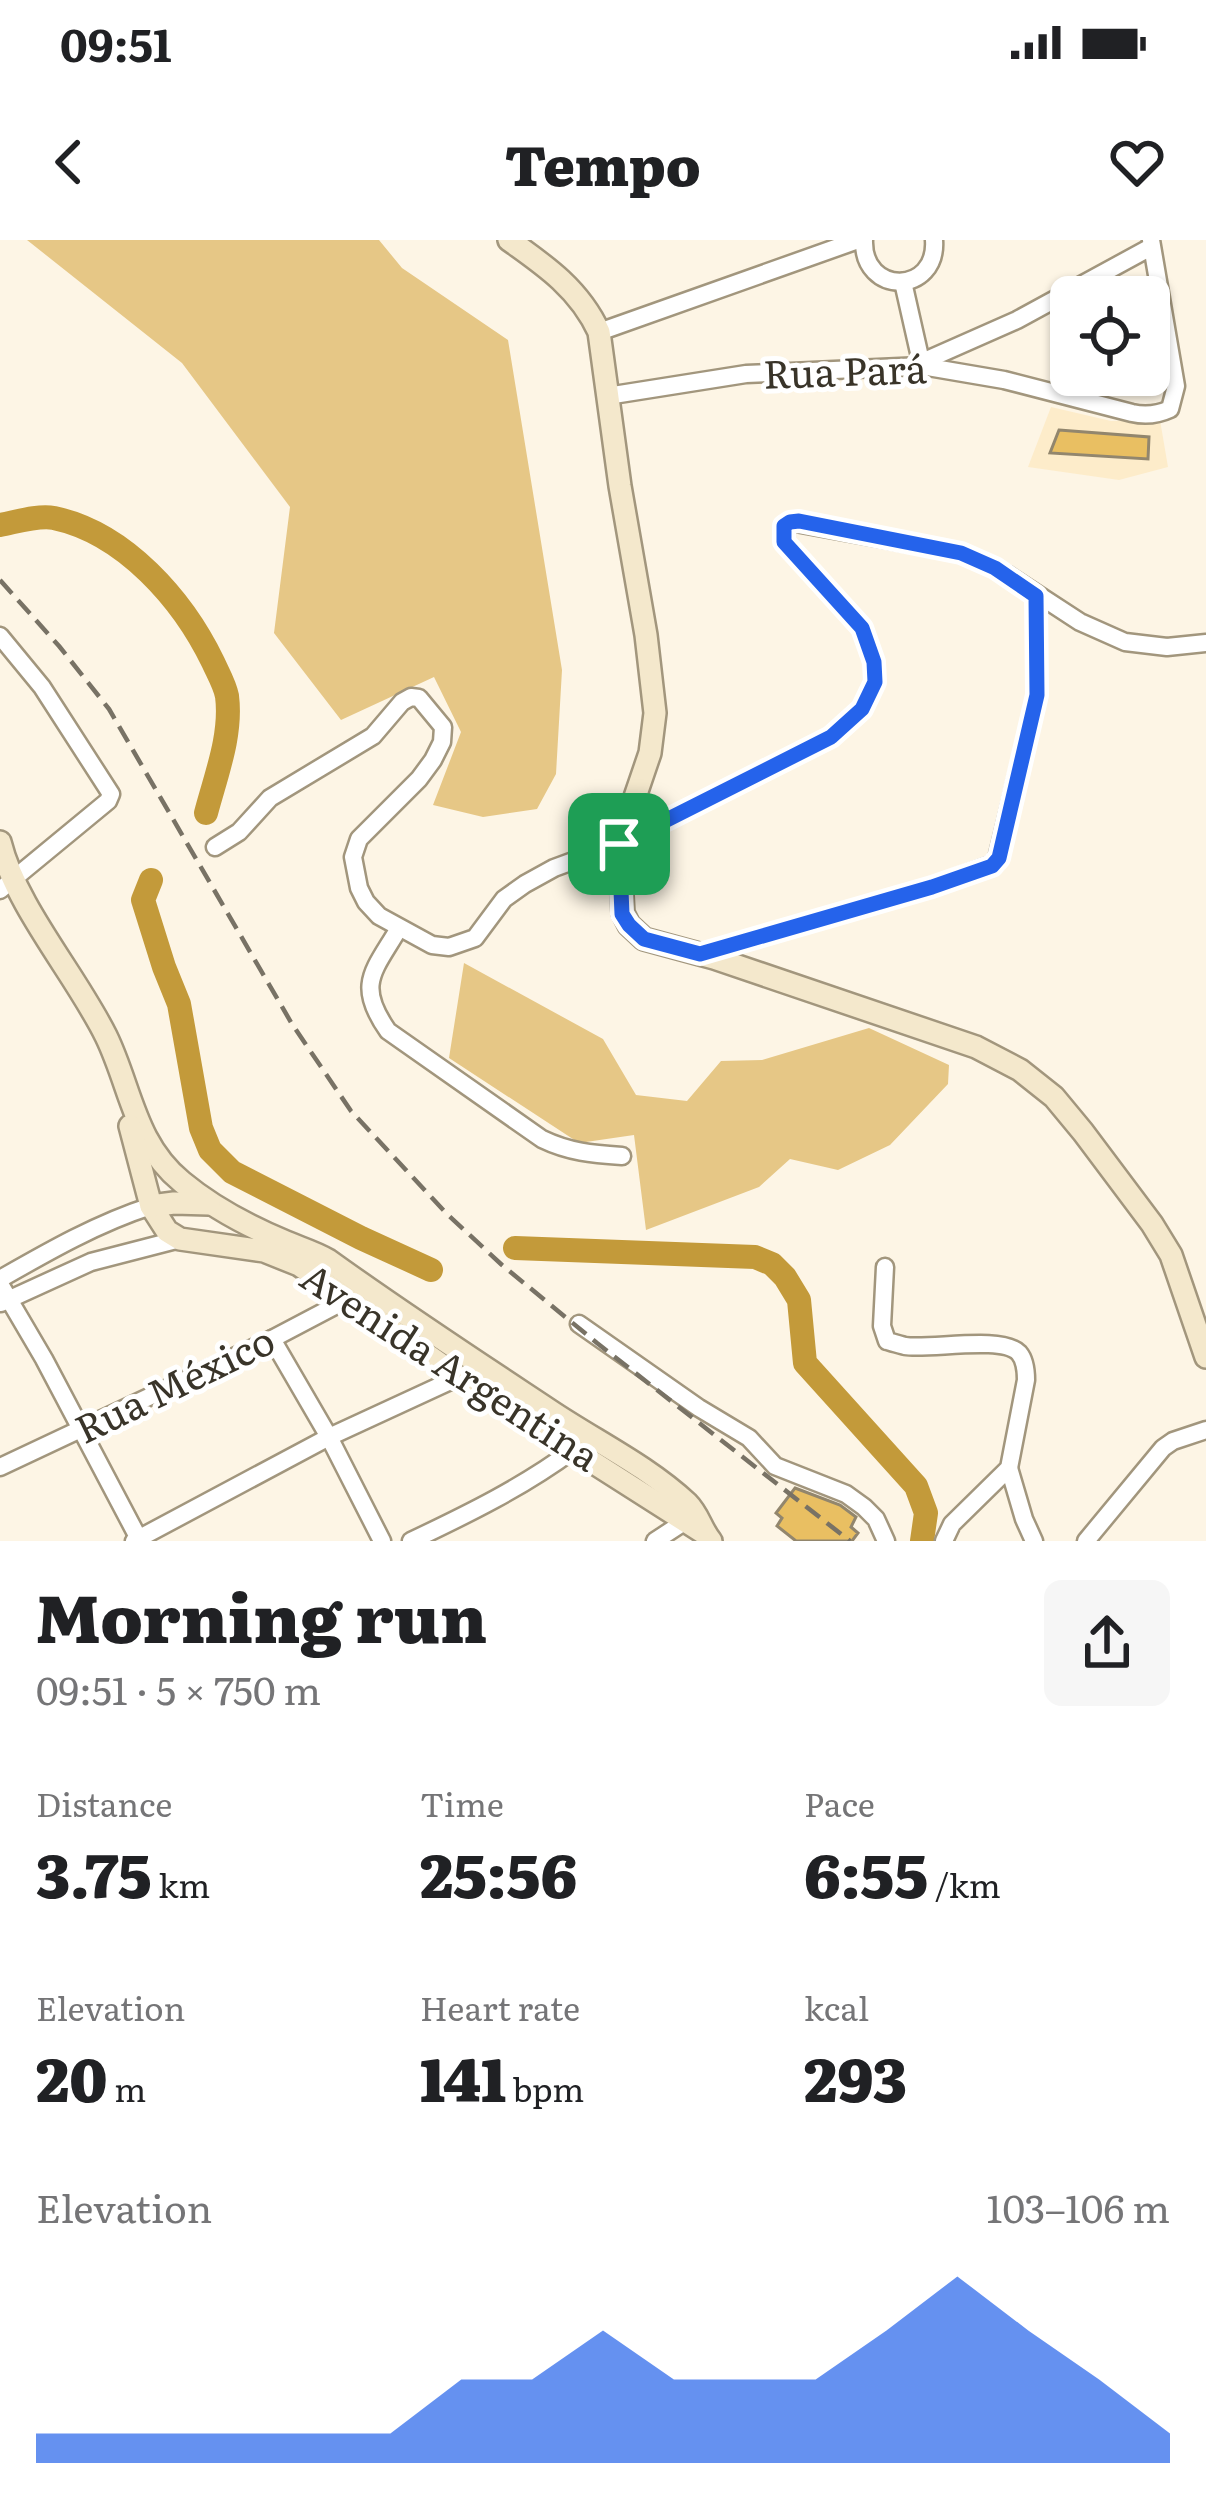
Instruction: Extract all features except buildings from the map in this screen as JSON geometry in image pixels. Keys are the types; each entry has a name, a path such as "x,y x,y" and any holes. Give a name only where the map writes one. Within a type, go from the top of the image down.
{"street":[{"path":"509,240 568,285 599,332 655,713 650,753 619,844 622,914 644,939 976,1047 1020,1070 1069,1114 1152,1224 1171,1255 1206,1357"},
{"path":"599,332 861,240 872,270 891,281 915,279 932,260 934,240"},
{"path":"903,282 922,364 1017,320 1151,244"},
{"name":"Rua Pará","path":"607,396 746,374 922,364 1143,415 1162,413 1173,402 1176,386 1151,244"},
{"path":"215,847 239,832 270,798 373,736 407,699 418,698 443,727 444,738 418,779 359,838 353,857 358,889 379,916 399,928 432,945 461,945 475,938 504,899 525,884 619,844 831,737 862,709 875,682 874,662 862,628 782,536 790,522 961,553 995,568 1080,622 1125,642 1167,647 1206,643"},
{"path":"700,954 932,887 996,863 1037,695 1036,596"},
{"path":"0,636 42,687 111,794 109,801 6,884"},
{"path":"0,842 6,884 107,1038 126,1096 151,1206 167,1231 180,1239"},
{"path":"399,928 369,982 379,1018 388,1030 542,1139 583,1154 622,1156"},
{"name":"Avenida Argentina","path":"126,1096 152,1150 179,1180 221,1209 328,1260 548,1410 700,1532"},
{"path":"2,1291 66,1241 151,1206 201,1202 221,1209 230,1228 214,1242"},
{"path":"2,1291 180,1239"},
{"name":"Avenida Argentina","path":"180,1239 264,1251 299,1265 573,1450 618,1465"},
{"path":"885,1267 882,1326 887,1340 904,1346 988,1344 1018,1353 1026,1366 1009,1468 1034,1541"},
{"path":"2,1291 44,1359 138,1540 329,1437 459,1377"},
{"name":"Rua México","path":"0,1467 348,1299"},
{"path":"579,1324 749,1438 776,1466 846,1494 876,1519 886,1541"},
{"path":"272,1339 382,1541"},
{"path":"1086,1541 1163,1448 1206,1430"},
{"path":"411,1541 499,1499 573,1450"},
{"path":"944,1541 952,1524 1009,1468"},
{"path":"655,1541 700,1532"}],"shaded area":[{"path":"27,240 379,240 402,268 508,340 562,670 556,774 537,809 483,817 433,805 461,732 434,677 341,720 274,633 290,507 182,363"},
{"path":"1051,407 1111,421 1160,420 1168,467 1119,480 1028,467"},
{"path":"464,963 603,1039 636,1095 687,1101 721,1061 762,1060 869,1028 949,1065 948,1084 890,1145 838,1170 790,1159 759,1187 646,1230 634,1135 579,1143 449,1058"}],"waterway":[{"path":"0,525 48,517 105,538 149,572 185,615 227,696 225,740 206,813"},
{"path":"151,880 143,900 179,1004 201,1128 210,1150 232,1172 431,1270"},
{"path":"515,1248 755,1257 772,1264 799,1300 805,1363 916,1486 926,1513 922,1541"}],"railway":[{"path":"0,580 109,709 292,1024 351,1111 502,1265 850,1541"}],"route":[{"path":"799,521 961,553 1008,575 1036,596 1037,695 999,858 992,866 700,954 644,939 629,925 622,914 619,844 831,737 862,709 870,694 874,662 862,628 784,542 786,524 799,521"}]}
